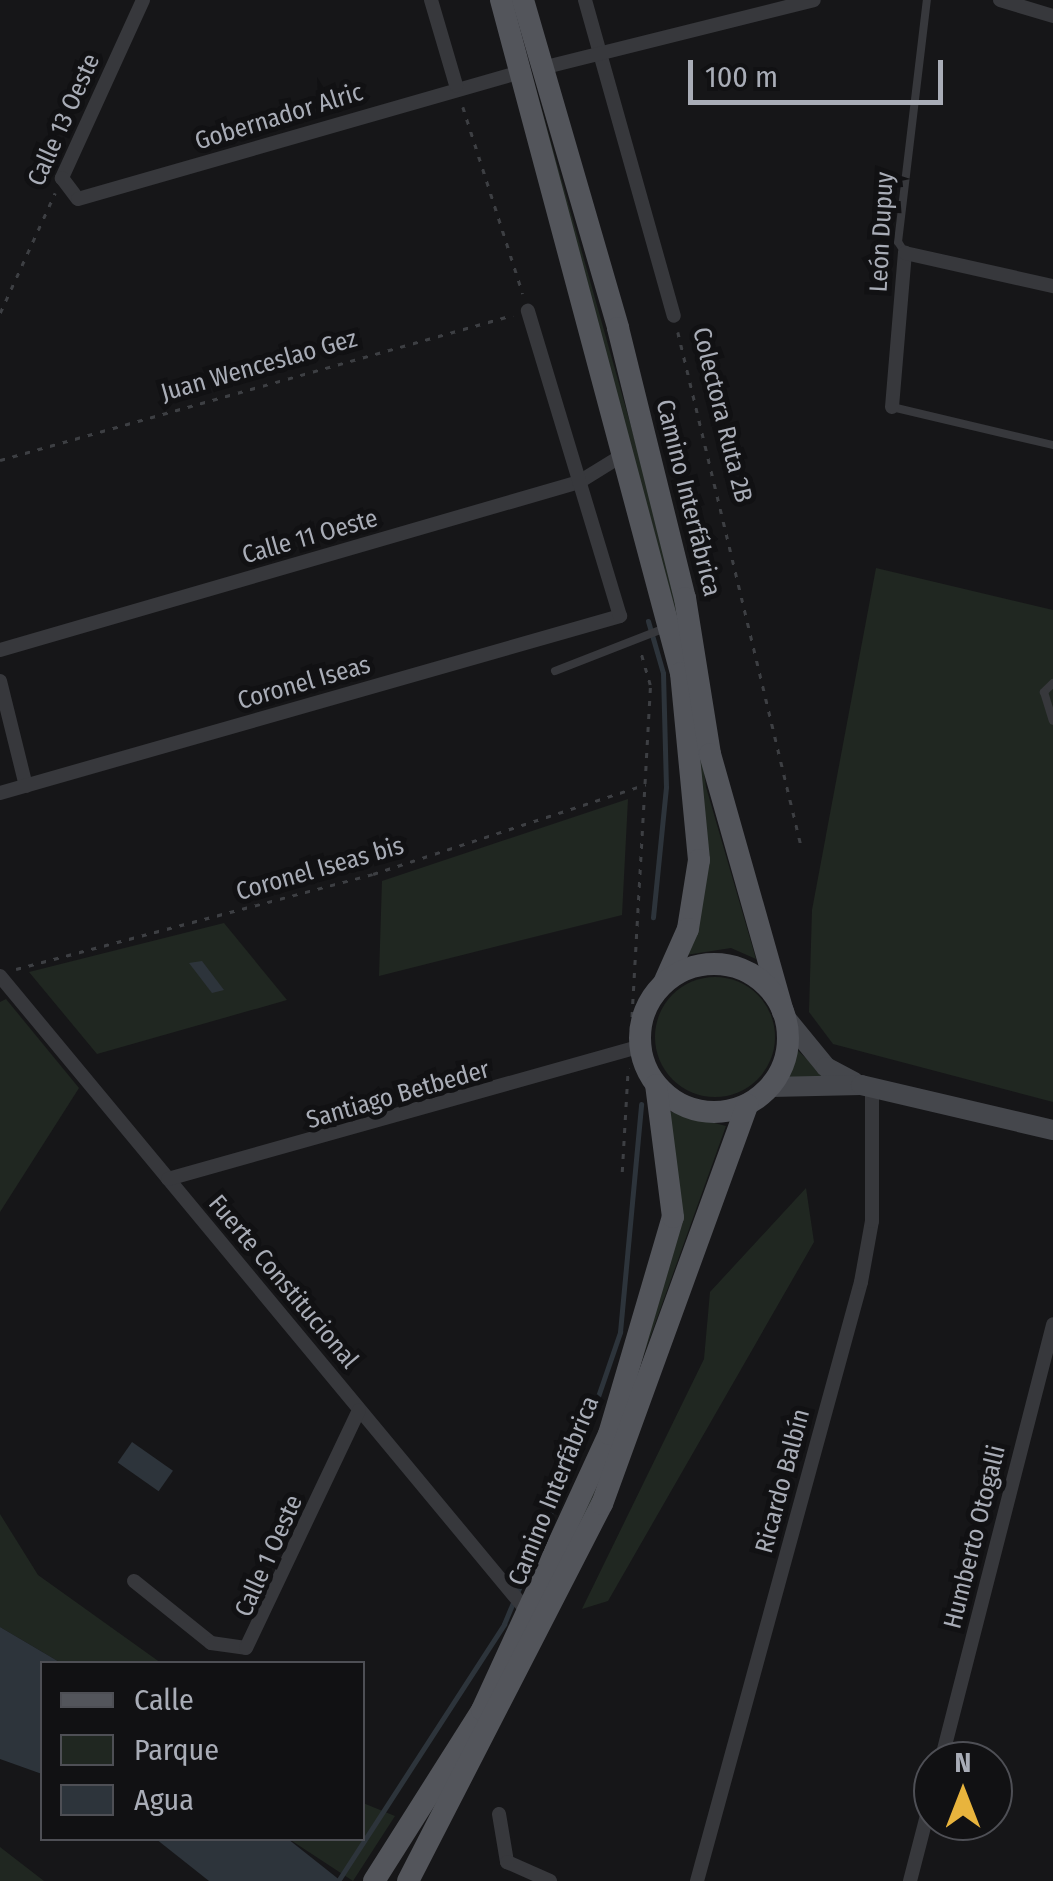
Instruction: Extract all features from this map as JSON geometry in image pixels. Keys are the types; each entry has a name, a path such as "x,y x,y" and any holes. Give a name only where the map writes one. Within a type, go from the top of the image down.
{"main road":[{"name":"Camino Interfábrica","path":"501,0 532,70 618,328 685,598 714,768 784,1014 788,1046 771,1087"},
{"name":"Camino Interfábrica","path":"374,1881 531,1616 608,1434 669,1234 674,1185 656,1085 633,1049 650,1001 664,983 688,929 699,860 672,626 532,70 523,0"},
{"path":"664,983 727,966 767,986 826,1067 866,1086 1053,1130"},
{"path":"656,1085 698,1111 748,1104 771,1087 866,1086"},
{"name":"Camino Interfábrica","path":"408,1881 602,1504 748,1104"}],"street":[{"name":"Calle 13 Oeste","path":"62,178 143,0"},
{"path":"432,0 456,85"},
{"name":"Colectora Ruta 2B","path":"585,0 674,316"},
{"name":"Gobernador Alric","path":"62,178 88,200 456,85 600,57 814,0"},
{"path":"1000,0 1053,16"},
{"path":"905,253 1053,286"},
{"name":"León Dupuy","path":"892,406 905,253"},
{"path":"528,311 579,482"},
{"name":"Calle 11 Oeste","path":"0,650 579,482 626,452"},
{"name":"Coronel Iseas","path":"0,794 620,616 579,482"},
{"path":"0,681 26,786"},
{"name":"Fuerte Constitucional","path":"0,975 531,1616"},
{"name":"Santiago Betbeder","path":"168,1179 633,1049"},
{"name":"Ricardo Balbín","path":"696,1881 861,1282 872,1221 866,1086"},
{"name":"Humberto Otogalli","path":"946,1741 1053,1324"},
{"name":"Calle 1 Oeste","path":"134,1580 211,1642 246,1648 360,1410"},
{"path":"499,1814 507,1862 550,1881"},
{"path":"910,1881 920,1841"}],"lane":[{"name":"León Dupuy","path":"905,253 898,242 928,0"},
{"path":"892,406 1053,445"},
{"path":"555,670 672,626"},
{"path":"1053,684 1044,707 1053,722"}],"path":[{"path":"456,85 528,311"},
{"name":"Calle 13 Oeste","path":"0,314 62,178"},
{"name":"Juan Wenceslao Gez","path":"0,460 528,311"},
{"name":"Colectora Ruta 2B","path":"674,316 801,845"},
{"path":"622,1172 633,1049 650,685 635,632"},
{"name":"Coronel Iseas bis","path":"0,975 373,874 646,784"}],"green space":[{"path":"511,0 654,508 693,681 706,787 756,959 731,948 686,955 698,788"},
{"path":"876,568 1053,610 1053,1102 833,1044 809,1012 812,910"},
{"path":"628,799 622,915 379,976 382,881"},
{"path":"224,923 287,1000 97,1054 29,972"},
{"path":"715,977 738,982 757,995 770,1014 775,1037 770,1060 757,1079 738,1092 715,1097 692,1092 673,1079 660,1060 655,1037 660,1014 673,995 692,982"},
{"path":"6,999 79,1088 0,1212 0,1002"},
{"path":"793,1046 813,1065 836,1079 785,1078"},
{"path":"668,1111 726,1126 576,1544 525,1648 421,1835 575,1535 628,1387 679,1209"},
{"path":"806,1188 814,1242 608,1601 582,1609 704,1359 710,1292"},
{"path":"0,1514 38,1575 158,1661 58,1661 0,1627"},
{"path":"365,1804 395,1816 353,1881 292,1841 365,1841"},
{"path":"0,1847 44,1881 0,1881"}],"water":[{"path":"202,961 224,990 212,993 189,963"},
{"path":"132,1442 173,1471 159,1491 118,1462"},
{"path":"0,1627 58,1661 40,1661 40,1773 0,1759"},
{"path":"159,1841 291,1841 341,1881 209,1881"}],"waterway":[{"path":"648,621 663,673 666,787 653,917"},
{"path":"365,1839 504,1624 592,1414 620,1332 641,1104"},
{"path":"338,1881 364,1841"}]}
